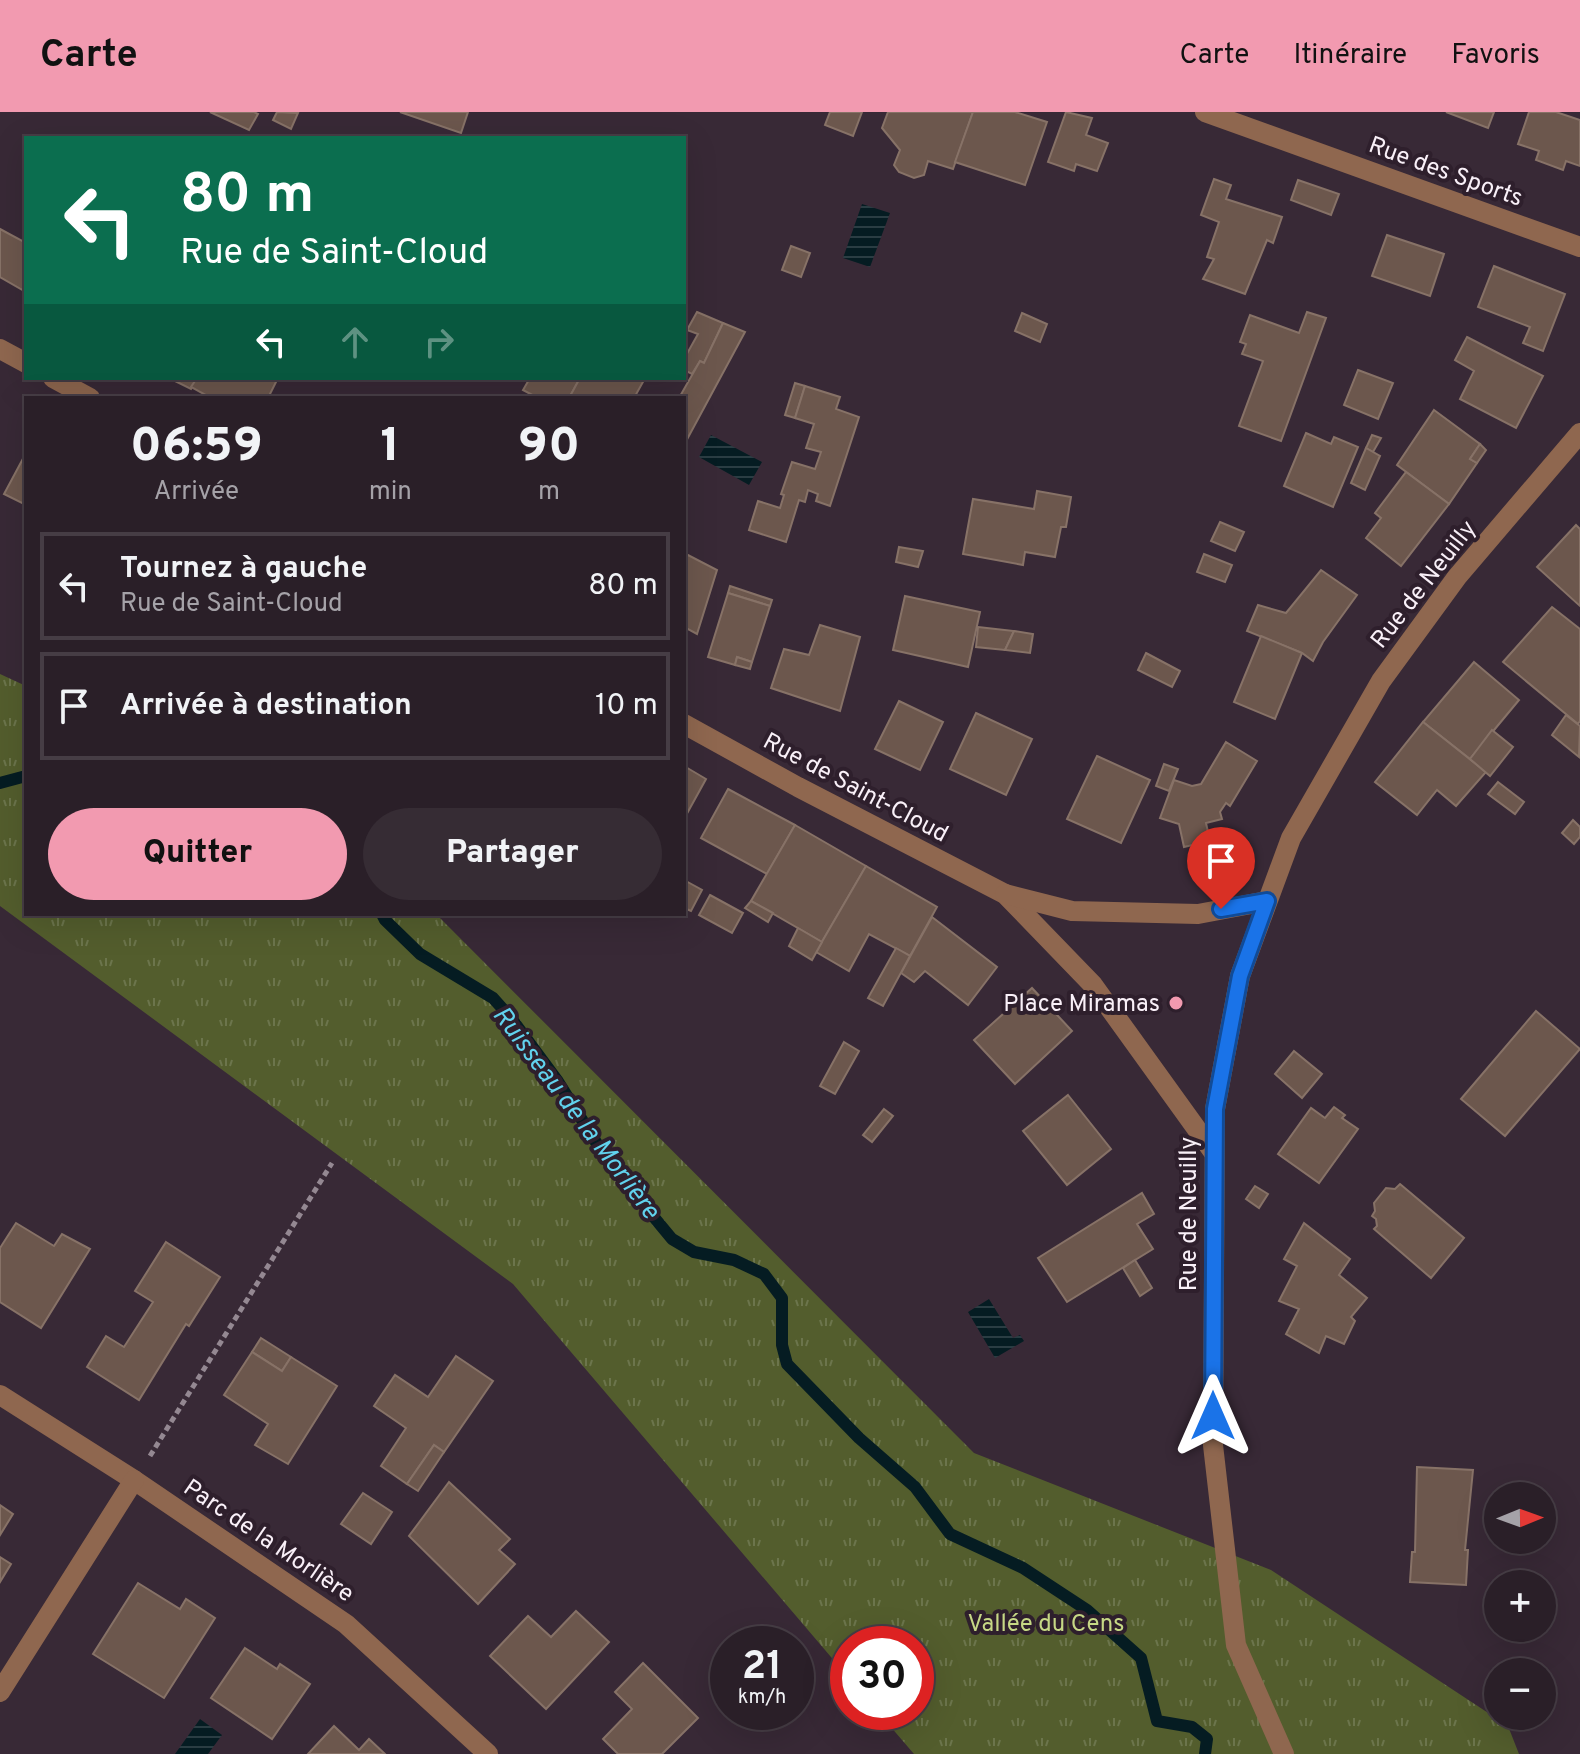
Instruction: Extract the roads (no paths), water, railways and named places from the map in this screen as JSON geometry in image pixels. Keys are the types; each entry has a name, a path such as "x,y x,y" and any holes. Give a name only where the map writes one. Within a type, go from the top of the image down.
{"street":[{"name":"Rue des Sports","path":"1205,112 1580,247"},
{"path":"0,349 24,362"},
{"path":"57,380 86,396"},
{"name":"Rue de Neuilly","path":"1284,1754 1236,1645 1213,1445 1215,1109 1240,976 1291,838 1381,681 1457,577 1580,433"},
{"name":"Rue de Saint-Cloud","path":"686,725 1005,894 1072,911 1198,914 1267,901"},
{"name":"Rue de Saint-Cloud","path":"1005,894 1093,985 1214,1153"},
{"name":"Parc de la Morlière","path":"0,1395 134,1480 346,1624 488,1754"},
{"path":"0,1692 134,1480"}],"water":[{"path":"862,204 890,213 870,267 843,258"},
{"path":"711,435 762,462 749,485 699,457"},
{"path":"989,1299 1013,1338 1020,1335 1024,1341 995,1358 968,1312"},
{"path":"200,1719 222,1735 208,1754 175,1754"}],"waterway":[{"name":"Ruisseau de la Morlière","path":"0,783 24,777"},
{"name":"Ruisseau de la Morlière","path":"383,916 420,954 493,998 511,1018 557,1080 609,1163 672,1239 694,1252 734,1260 764,1274 782,1298 782,1345 787,1364 859,1438 915,1487 950,1534 1023,1568 1087,1610 1141,1658 1157,1721 1192,1727 1207,1739 1205,1754"}],"place":[{"name":"Place Miramas","path":"1176,1003"}],"park label":[{"name":"Vallée du Cens","path":"1046,1623"}]}
